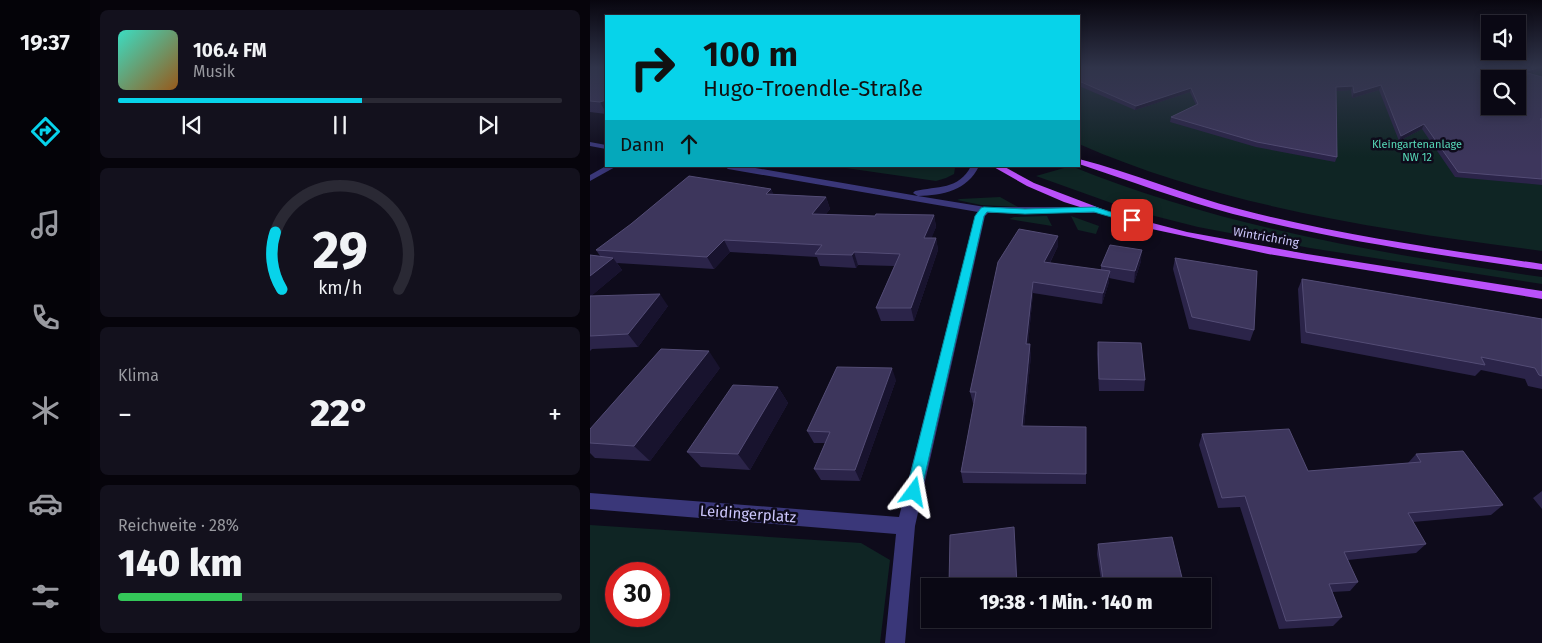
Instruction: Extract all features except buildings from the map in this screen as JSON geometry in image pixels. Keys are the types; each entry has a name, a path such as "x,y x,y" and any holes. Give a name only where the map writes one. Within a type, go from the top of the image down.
{"main road":[{"name":"Wintrichring","path":"1080,161 1170,192 1257,217 1365,240 1542,268"},
{"name":"Wintrichring","path":"998,167 1016,178 1095,210 1150,225 1250,247 1542,294"}],"street":[{"path":"590,144 605,147"},
{"path":"590,178 611,167"},
{"path":"734,167 984,210 1095,210"},
{"path":"887,194 946,191 958,186 974,167"},
{"path":"894,643 906,526 960,295 980,216 984,210"},
{"name":"Leidingerplatz","path":"590,502 906,526"}],"green space":[{"name":"Kleingartenanlage NW 12","path":"1080,97 1481,97 1481,115 1526,115 1526,97 1542,97 1542,251 1365,225 1306,214 1191,185 1134,166 1080,144"},
{"path":"839,167 955,168 954,174 936,181"},
{"path":"1074,167 1185,206 1244,222 1362,248 1542,277 1542,284 1310,248 1198,227 1131,210 1036,176"},
{"path":"1000,197 1018,207 981,205 957,200 960,199"},
{"path":"1047,216 1052,226 1009,219 1014,217"},
{"path":"1071,216 1099,226 1096,234 1078,230"},
{"path":"590,525 861,543 890,560 880,643 590,643"}],"route":[{"path":"914,492 960,295 980,216 984,210 1095,210 1132,220"}]}
